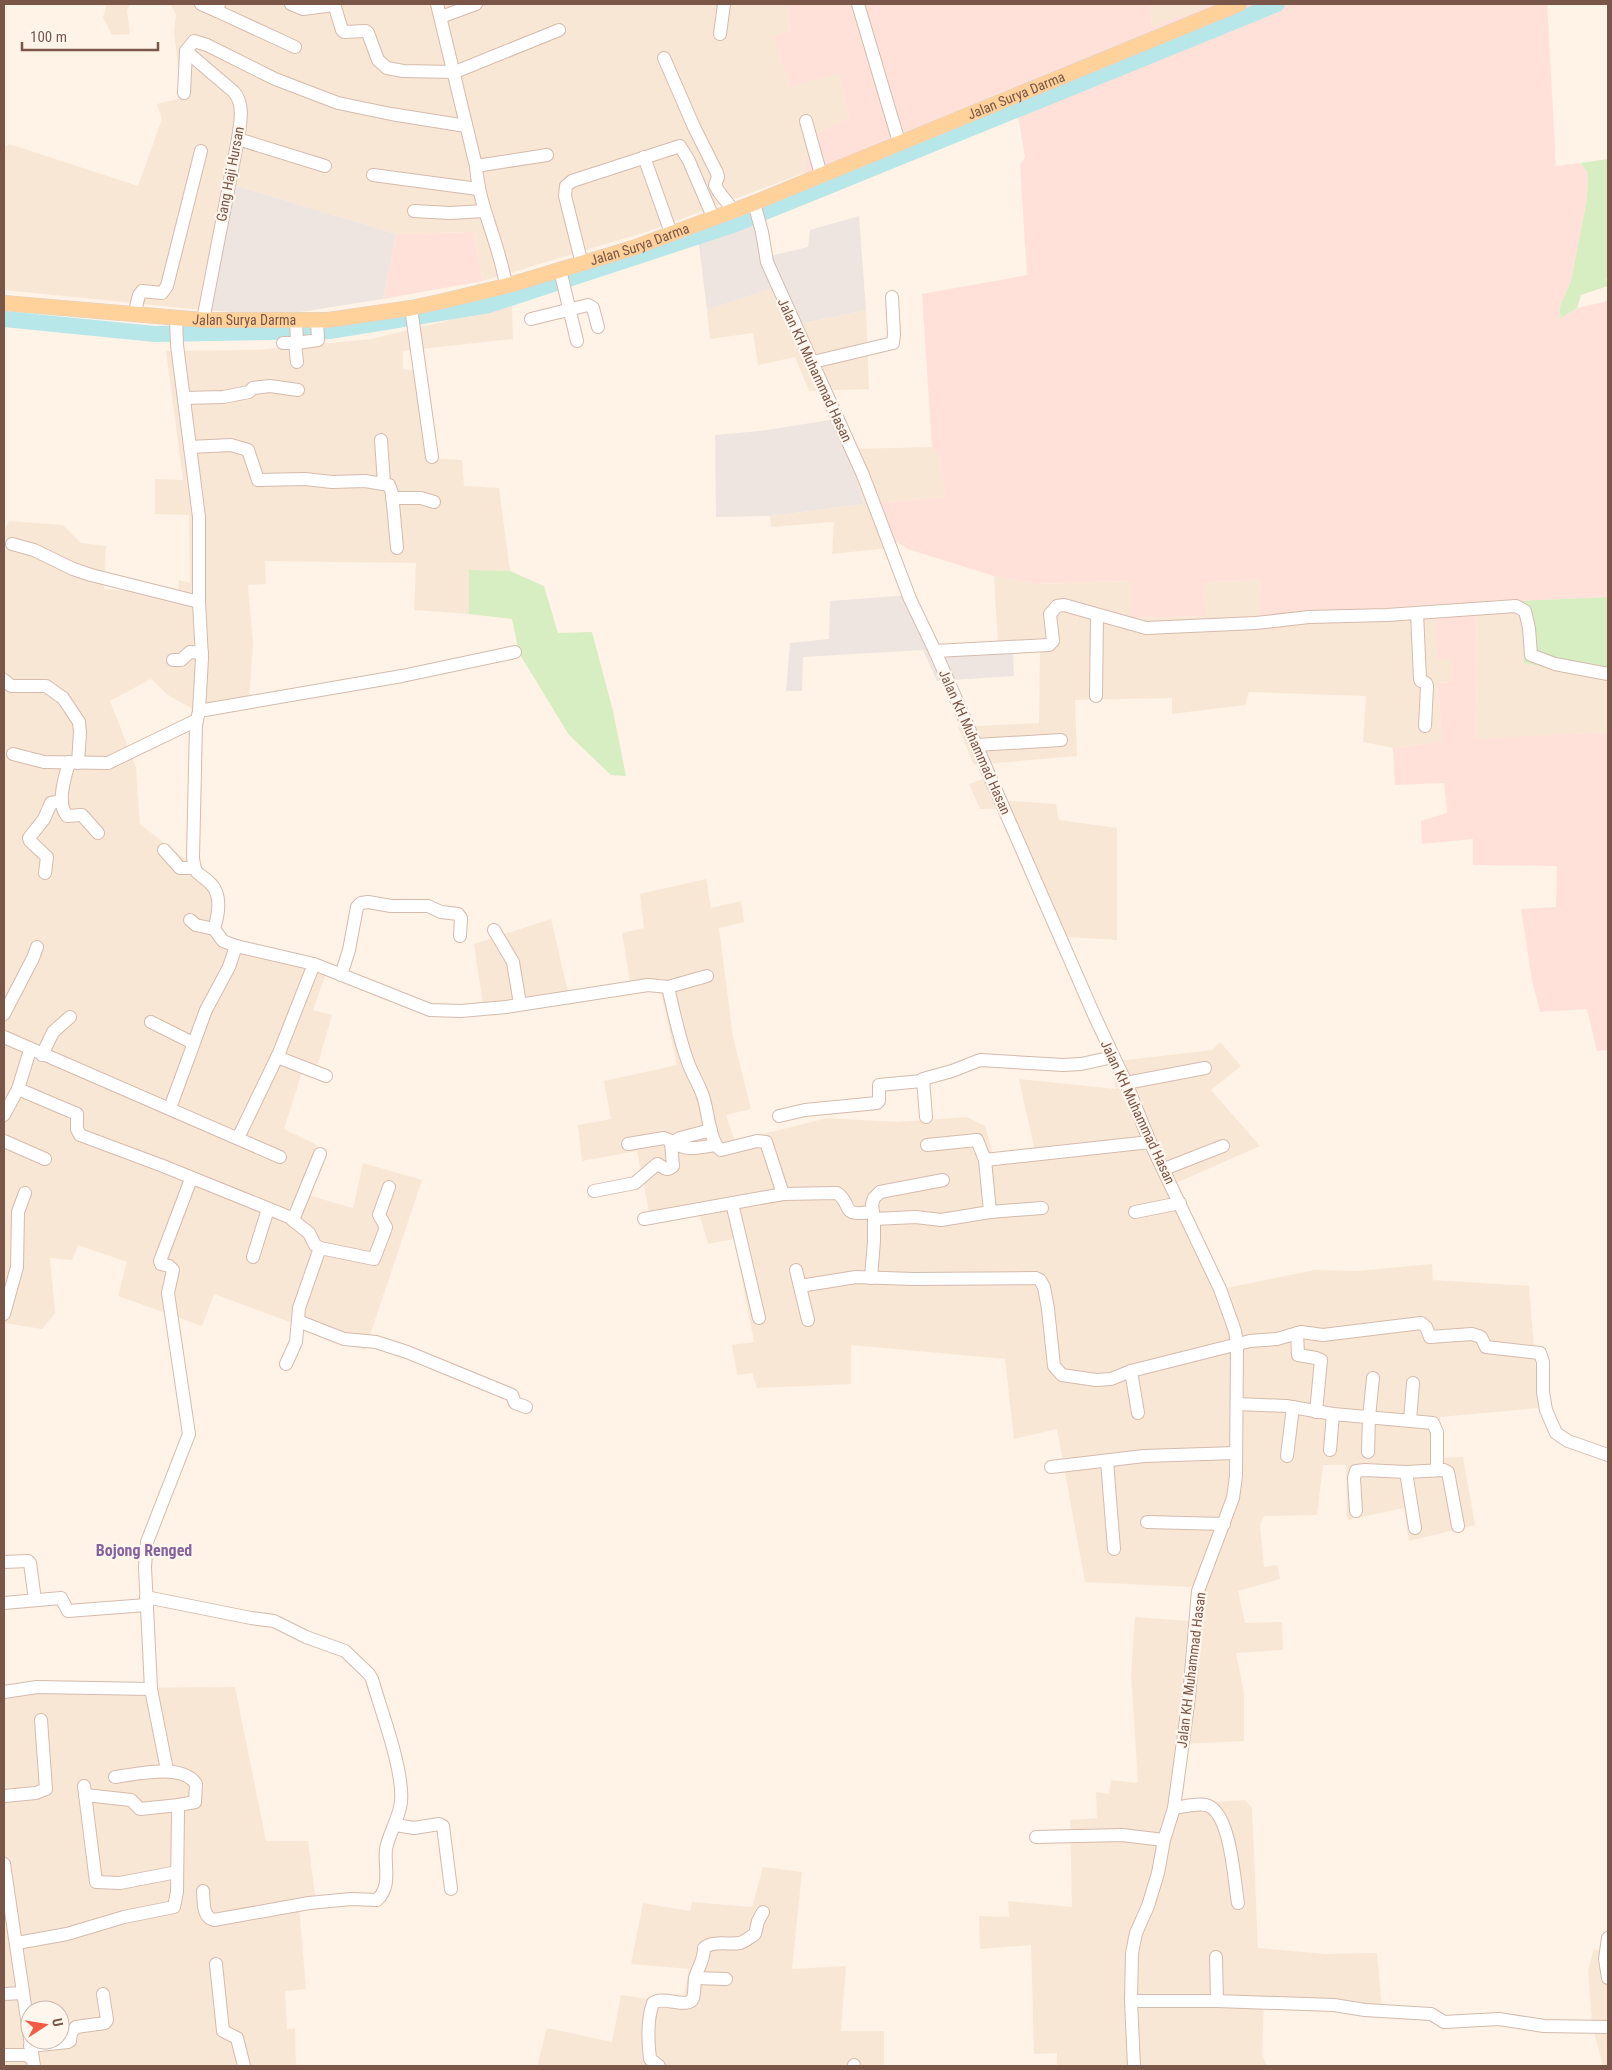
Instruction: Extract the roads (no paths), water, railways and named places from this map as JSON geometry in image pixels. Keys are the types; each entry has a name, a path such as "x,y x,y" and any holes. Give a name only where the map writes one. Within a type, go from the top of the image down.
{"main road":[{"name":"Jalan Surya Darma","path":"4,303 134,315 176,324 204,320 294,336 318,327 411,311 506,286 562,275 582,264 633,248 733,210 754,206 899,142 1239,4"}],"street":[{"path":"201,4 218,7 296,47"},
{"path":"291,4 302,9 334,4 344,32 364,30 368,33 375,55 382,65 403,71 455,72 559,30"},
{"path":"437,4 455,72 476,166 478,188 503,266 506,286"},
{"path":"441,17 476,4"},
{"path":"720,34 724,4"},
{"path":"858,4 899,142"},
{"path":"184,93 186,51 194,40 275,79 338,103 466,126"},
{"name":"Gang Haji Hursan","path":"186,51 238,96 241,117 204,320"},
{"path":"664,58 694,127 717,173 718,177 715,185 733,210"},
{"path":"806,121 821,175"},
{"path":"238,139 325,166"},
{"path":"582,264 565,196 566,186 572,181 676,146 683,148 713,217"},
{"path":"134,315 139,295 142,291 162,293 168,286 201,151"},
{"path":"476,166 547,155"},
{"path":"644,158 671,233"},
{"path":"373,175 478,188"},
{"name":"Jalan KH Muhammad Hasan","path":"754,206 762,232 767,262 785,306 813,362 863,475 910,599 1113,1058 1126,1083 1150,1142 1220,1289 1235,1331 1237,1345 1237,1404 1233,1498 1198,1591 1189,1696 1174,1808 1164,1840 1151,1898 1136,1933 1132,1954 1131,2001 1134,2066"},
{"path":"414,211 450,213 484,211"},
{"path":"562,275 577,341"},
{"path":"813,362 893,343 892,297"},
{"path":"531,319 568,304 591,306 598,327"},
{"path":"411,311 432,457"},
{"path":"176,324 199,517 202,653 192,836 194,868 216,890 218,919 214,929"},
{"path":"297,362 294,336 318,340 318,327"},
{"path":"185,398 223,397 249,392 252,388 260,387 298,390"},
{"path":"381,440 384,483"},
{"path":"190,447 231,445 248,450 258,480 365,481 389,485 397,548"},
{"path":"392,498 422,498 434,502"},
{"path":"12,544 34,550 58,563 91,575 200,602"},
{"path":"935,652 1049,645 1053,641 1050,614 1057,606 1064,605 1097,616 1146,628 1256,623 1309,616 1417,613 1518,607 1525,611 1528,620 1531,655 1555,664 1608,674"},
{"path":"1417,613 1420,679 1427,686 1425,726"},
{"path":"1096,696 1097,616"},
{"path":"173,660 181,660 190,652 202,653"},
{"path":"13,754 44,762 108,763 198,716 515,652"},
{"path":"4,680 11,686 46,686 63,698 79,722 74,763 62,802 64,813 67,816 82,815 98,834"},
{"path":"976,745 1061,740"},
{"path":"45,873 46,857 29,838 44,819 51,803 62,802"},
{"path":"164,850 180,868 194,868"},
{"path":"341,975 349,950 357,907 360,903 368,902 391,906 428,906 440,912 455,914 461,918 460,936"},
{"path":"190,920 196,924 214,929 223,941 236,946 314,964 430,1010 461,1011 648,985 668,986 706,976"},
{"path":"494,930 513,962 520,1004"},
{"path":"170,1108 206,1010 229,967 236,946"},
{"path":"4,1014 37,947"},
{"path":"238,1138 277,1057 314,964"},
{"path":"668,986 675,1020 689,1066 704,1097 716,1145 721,1150 757,1142 766,1142 782,1194"},
{"path":"4,1115 36,1052 53,1032 70,1017"},
{"path":"151,1022 193,1043"},
{"path":"4,1037 280,1157"},
{"path":"277,1057 326,1076"},
{"path":"779,1116 805,1110 876,1103 878,1101 879,1085 922,1081 924,1078 952,1071 977,1060 1062,1065 1081,1064 1113,1058"},
{"path":"1126,1083 1205,1068"},
{"path":"922,1081 926,1117"},
{"path":"18,1089 77,1114 77,1129 80,1136 163,1166 293,1220 309,1233 315,1245 320,1248 374,1259 386,1226 380,1221 378,1215 389,1187"},
{"path":"672,1143 680,1138 711,1130"},
{"path":"628,1144 664,1138 681,1148 687,1149 716,1145"},
{"path":"927,1145 977,1140 985,1160 990,1212"},
{"path":"4,1141 45,1159"},
{"path":"985,1160 1150,1142"},
{"path":"594,1191 635,1183 657,1164 665,1169 670,1169 674,1161 672,1143"},
{"path":"1164,1169 1223,1146"},
{"path":"293,1220 320,1154"},
{"path":"167,1770 151,1689 146,1601 146,1542 188,1434 168,1294 173,1270 169,1266 161,1264 160,1261 191,1179"},
{"path":"871,1278 872,1204 874,1198 880,1192 943,1180"},
{"path":"4,1314 17,1267 18,1212 25,1193"},
{"path":"644,1219 782,1194 837,1193 849,1211 854,1213 947,1220 990,1212 1042,1208"},
{"path":"732,1203 759,1318"},
{"path":"1135,1212 1180,1203"},
{"path":"253,1257 268,1209"},
{"path":"286,1364 296,1342 299,1308 320,1248"},
{"path":"796,1270 808,1320"},
{"path":"800,1286 839,1279 1036,1278 1040,1280 1044,1287 1054,1366 1058,1372 1068,1376 1106,1380 1131,1371 1237,1345 1250,1340 1277,1339 1297,1333 1312,1332 1323,1335 1419,1322 1424,1324 1430,1337 1472,1334 1482,1337 1486,1347 1537,1352 1543,1358 1543,1392 1546,1410 1556,1433 1568,1441 1608,1455"},
{"path":"298,1321 344,1339 376,1342 407,1352 512,1394 515,1403 526,1406"},
{"path":"1297,1333 1298,1354 1321,1360 1316,1412"},
{"path":"1131,1371 1138,1413"},
{"path":"1368,1452 1373,1378"},
{"path":"1410,1421 1412,1383"},
{"path":"1237,1404 1410,1421 1427,1421 1435,1425 1438,1447 1437,1470"},
{"path":"1287,1456 1293,1408"},
{"path":"1330,1450 1332,1414"},
{"path":"1051,1467 1144,1456 1236,1453"},
{"path":"1107,1461 1114,1549"},
{"path":"1356,1511 1354,1478 1356,1471 1406,1472 1444,1470 1448,1472 1458,1526"},
{"path":"1406,1472 1415,1528"},
{"path":"1147,1522 1224,1524"},
{"path":"4,1562 28,1561 30,1563 35,1600"},
{"path":"4,1603 61,1598 68,1611 146,1601 274,1621 306,1637 349,1653 370,1674 401,1786 401,1802 396,1826 386,1848 387,1876 385,1886 377,1900 351,1899 309,1904 214,1920 209,1919 205,1914 203,1891"},
{"path":"4,1692 37,1687 151,1689"},
{"path":"4,1796 36,1793 46,1788 41,1720"},
{"path":"115,1777 167,1770 190,1778 196,1784 195,1802 140,1809 131,1800 85,1791 96,1882 120,1883 177,1872"},
{"path":"16,1943 67,1934 124,1917 169,1910 174,1907 176,1902 179,1804"},
{"path":"1174,1808 1205,1805 1211,1807 1217,1814 1223,1824 1228,1840 1238,1903"},
{"path":"396,1826 414,1828 439,1824 443,1826 451,1889"},
{"path":"1036,1837 1122,1835 1164,1840"},
{"path":"4,1864 32,2057"},
{"path":"659,2066 650,2059 649,2051 650,2010 653,2003 660,1999 686,2004 690,2002 693,1999 695,1978 704,1959 704,1948 706,1946 741,1943 746,1940 755,1934 758,1921 763,1912"},
{"path":"1608,1938 1605,1958 1608,1978"},
{"path":"1216,1957 1217,2001"},
{"path":"216,1964 223,2031 237,2038 244,2066"},
{"path":"695,1978 726,1979"},
{"path":"4,1994 23,1993"},
{"path":"4,2054 32,2057 70,2041 71,2033 76,2027 105,2023 107,2020 103,1994"},
{"path":"1131,2001 1217,2001 1334,2005 1365,2010 1431,2014 1441,2022 1499,2019 1544,2026 1608,2027"}],"waterway":[{"path":"4,319 155,334 330,331 489,305 733,225 1277,4"}],"district":[{"name":"Bojong Renged","path":"144,1550"}]}
